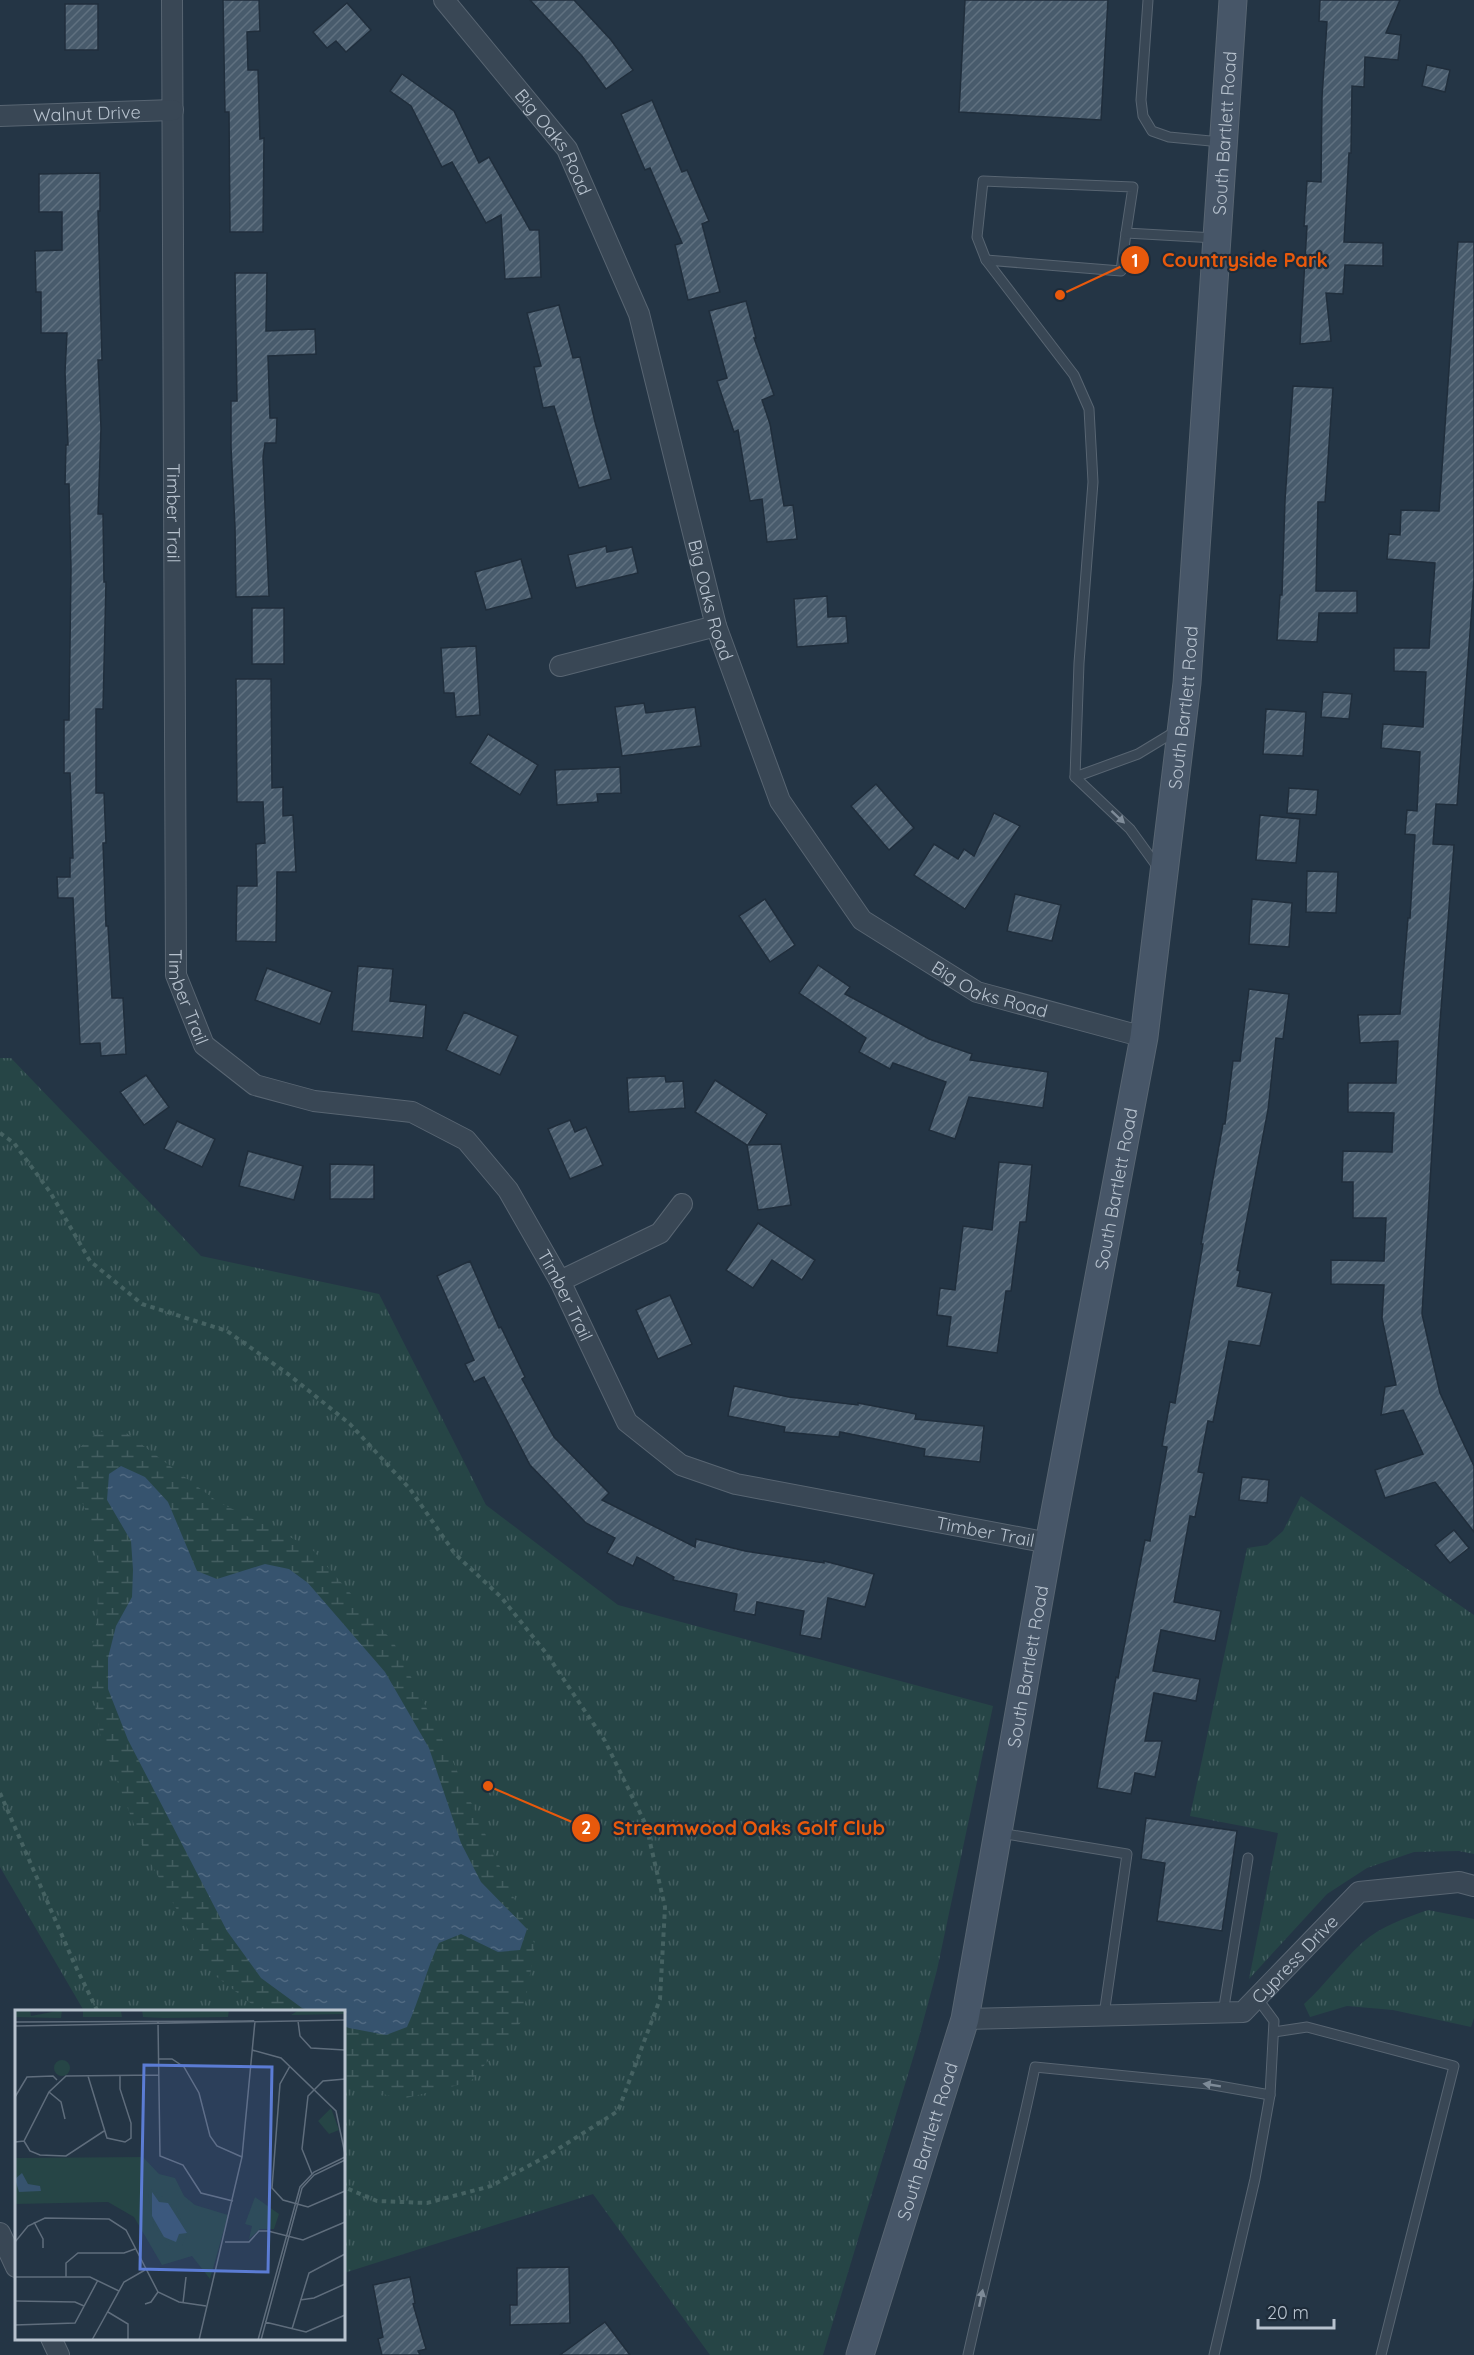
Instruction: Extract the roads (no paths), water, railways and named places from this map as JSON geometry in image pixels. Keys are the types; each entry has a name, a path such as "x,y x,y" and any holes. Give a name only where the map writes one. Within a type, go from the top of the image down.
{"main road":[{"name":"South Bartlett Road","path":"860,2355 965,2019 1048,1543 1144,1036 1187,683 1233,0"}],"street":[{"name":"Timber Trail","path":"172,0 176,975 204,1045 255,1084 314,1101 412,1112 466,1140 508,1190 560,1281 627,1422 681,1466 736,1484 1048,1543"},
{"name":"Big Oaks Road","path":"444,0 567,149 639,314 716,626 780,801 862,920 977,992 1144,1036"},
{"name":"Walnut Drive","path":"0,116 172,110"},
{"path":"560,666 716,626"},
{"path":"560,1281 660,1233 682,1204"},
{"name":"Cypress Drive","path":"965,2019 1243,2012 1359,1892 1459,1882 1474,1886"},
{"path":"0,2233 15,2265"},
{"path":"52,2340 59,2355"}],"lane":[{"path":"1149,0 1141,100 1143,116 1152,131 1169,137 1224,142"},
{"path":"986,260 1121,271 1133,188 982,181 977,237 986,260 1074,375 1089,409 1093,482 1079,663 1075,777 1130,829 1163,876"},
{"path":"1126,233 1217,238"},
{"path":"1075,777 1138,754 1181,728"},
{"path":"998,1833 1127,1854 1104,2016"},
{"path":"1223,2013 1248,1858"},
{"path":"1214,2355 1255,2179 1270,2095 1274,2021 1257,1998"},
{"path":"1275,2032 1307,2027 1454,2066 1381,2355"},
{"path":"968,2355 1035,2067 1208,2084 1270,2095"}],"water":[{"path":"121,1466 145,1477 168,1502 197,1571 217,1579 265,1564 289,1569 308,1583 385,1672 429,1748 461,1843 481,1882 527,1929 520,1950 498,1952 461,1934 439,1943 407,2027 386,2035 345,2026 345,2010 302,2008 261,1978 227,1931 128,1740 108,1689 108,1658 116,1626 132,1597 133,1570 131,1541 107,1500 109,1474"}],"place":[{"name":"Countryside Park","path":"1060,295"},
{"name":"Streamwood Oaks Golf Club","path":"488,1786"}]}
